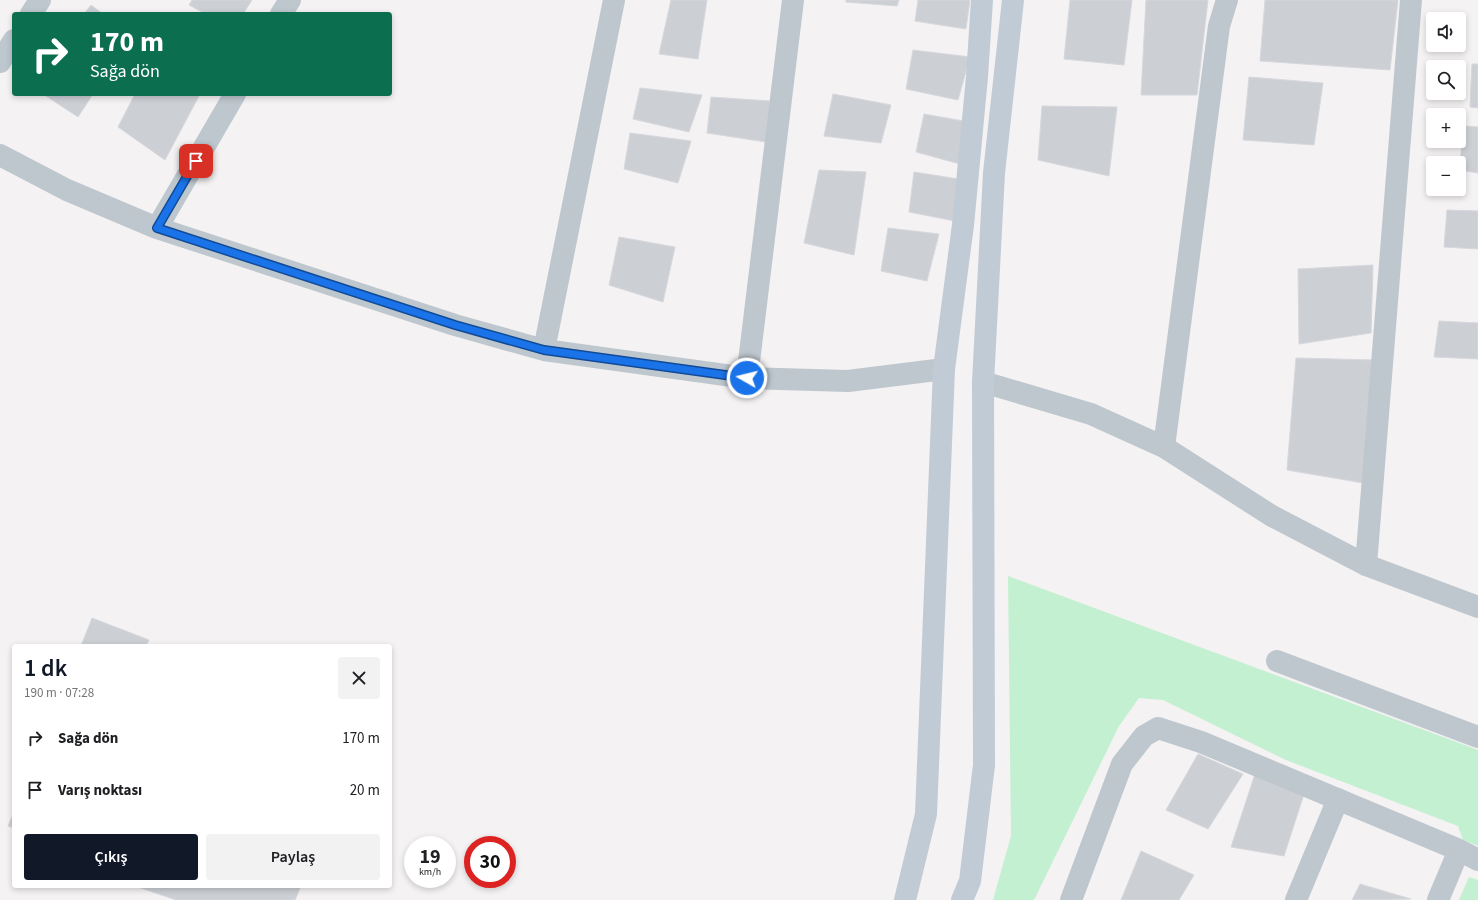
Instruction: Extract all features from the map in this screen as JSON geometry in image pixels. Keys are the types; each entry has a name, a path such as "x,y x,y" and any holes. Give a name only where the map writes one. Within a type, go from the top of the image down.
{"street":[{"path":"32,12 40,0"},
{"path":"282,12 290,0"},
{"path":"544,350 614,0"},
{"path":"747,378 793,0"},
{"path":"905,900 926,814 944,369 963,225 977,77 982,0"},
{"path":"962,900 970,881 984,765 983,382 994,172 1013,0"},
{"path":"1164,447 1219,26 1227,0"},
{"path":"1366,565 1411,0"},
{"path":"0,62 12,43"},
{"path":"157,228 234,96"},
{"path":"0,155 67,190 157,228 455,325 544,350 747,378 848,381 944,369"},
{"path":"983,382 1091,414 1164,447 1272,516 1366,565 1478,607"},
{"path":"1277,661 1478,737"},
{"path":"1071,900 1122,764 1144,736 1158,728 1201,742 1458,850 1478,860"},
{"path":"1296,900 1338,799"},
{"path":"1438,900 1458,850"}],"green space":[{"path":"1008,576 1478,750 1478,846 1463,840 1458,826 1286,760 1163,700 1139,698 1119,726 1034,900 993,900 1011,836"},
{"path":"1469,877 1478,880 1478,900 1459,900"}],"building":[{"path":"192,0 252,0 244,12 202,12 189,5"},
{"path":"671,0 707,0 698,59 659,54"},
{"path":"846,0 899,0 897,6 846,2"},
{"path":"918,0 970,0 966,29 915,21"},
{"path":"1070,0 1132,0 1124,65 1064,59"},
{"path":"1146,0 1208,0 1197,95 1141,95"},
{"path":"1265,0 1398,0 1390,70 1260,61"},
{"path":"91,5 100,12 86,12"},
{"path":"913,50 970,57 958,100 906,89"},
{"path":"1472,64 1478,64 1478,108 1470,107"},
{"path":"1249,77 1323,83 1314,145 1243,140"},
{"path":"640,88 702,95 689,132 633,119"},
{"path":"833,94 891,105 881,143 824,136"},
{"path":"46,96 92,96 78,117"},
{"path":"134,96 199,96 165,160 118,127"},
{"path":"711,97 770,101 766,142 707,133"},
{"path":"1042,106 1117,107 1109,176 1038,160"},
{"path":"924,114 969,122 960,164 916,152"},
{"path":"1466,126 1478,127 1478,173 1466,171 1466,156 1461,156 1462,148 1466,148"},
{"path":"630,133 691,141 678,183 624,169"},
{"path":"819,170 866,172 854,255 804,243"},
{"path":"914,172 965,180 960,222 909,212"},
{"path":"1447,210 1478,211 1478,249 1444,247"},
{"path":"888,228 939,234 927,281 881,271"},
{"path":"619,237 675,247 663,302 609,285"},
{"path":"1373,265 1371,333 1299,344 1298,269"},
{"path":"1439,321 1478,323 1478,359 1434,357"},
{"path":"1296,358 1373,360 1363,483 1287,470"},
{"path":"92,618 149,640 147,644 82,644"},
{"path":"1198,754 1243,774 1208,829 1166,810"},
{"path":"1255,774 1305,791 1284,856 1231,847"},
{"path":"12,817 12,827 8,826"},
{"path":"1141,851 1194,875 1179,900 1121,900"},
{"path":"1360,884 1411,899 1352,900"},
{"path":"141,888 300,888 295,900 176,900"}],"route":[{"path":"196,161 157,228 455,325 544,350 747,378"}]}
